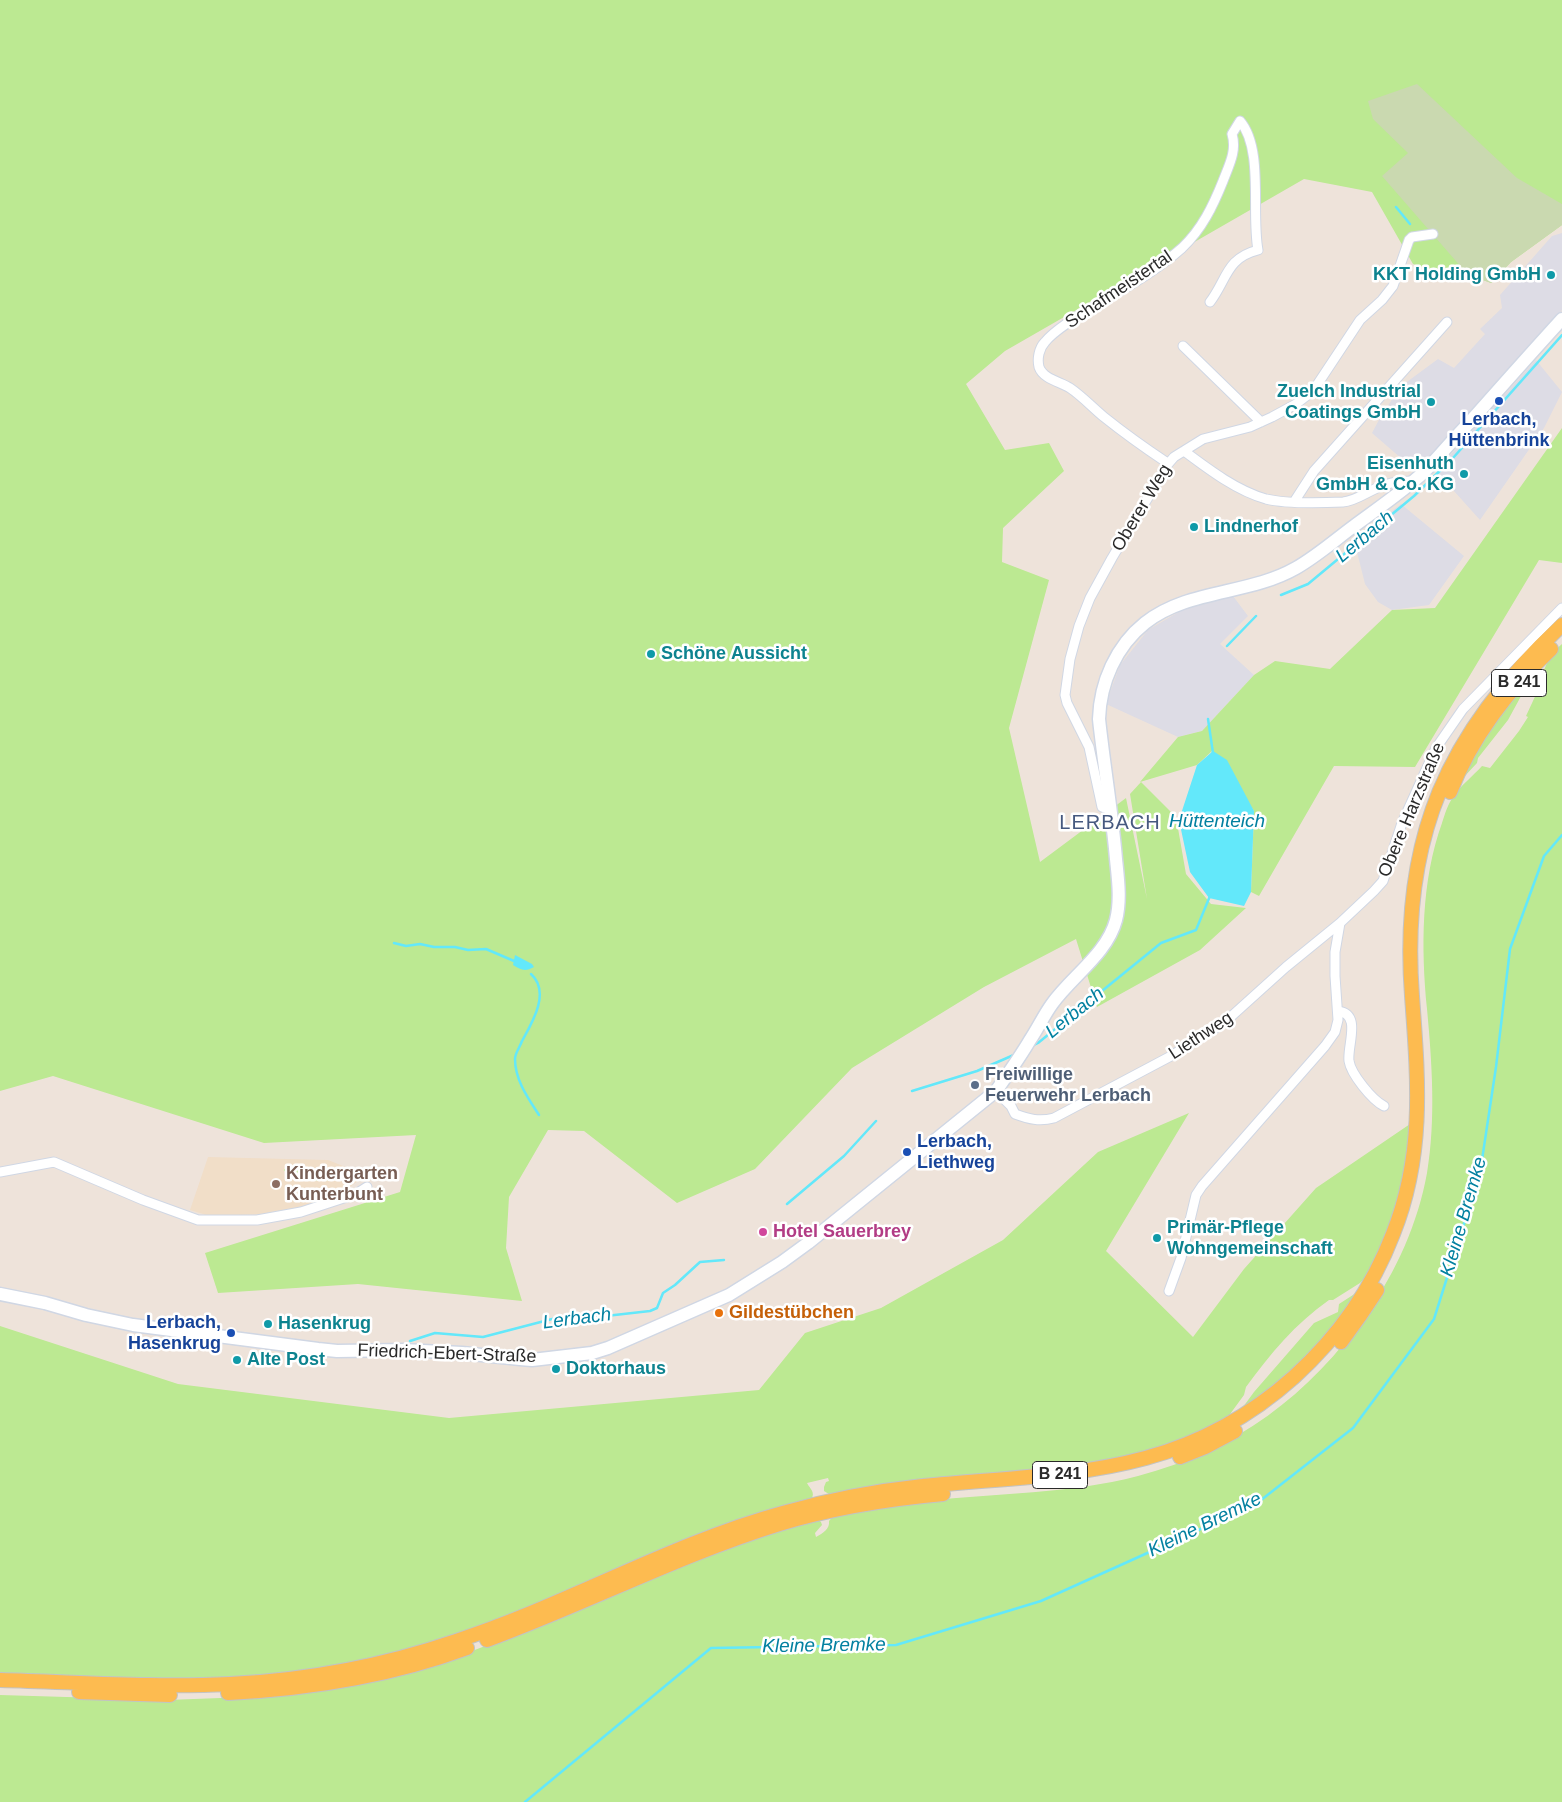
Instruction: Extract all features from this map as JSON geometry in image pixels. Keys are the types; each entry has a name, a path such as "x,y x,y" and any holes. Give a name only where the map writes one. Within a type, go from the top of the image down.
{"main road":[{"name":"B 241","path":"0,1680 130,1685 220,1684 295,1678 368,1665 403,1657 468,1637 511,1621 693,1544 778,1514 823,1502 888,1490 1059,1475 1104,1468 1155,1456 1180,1447 1220,1429 1241,1417 1283,1387 1327,1344 1368,1286 1393,1236 1406,1195 1416,1149 1418,1074 1410,956 1410,916 1417,868 1427,824 1451,765 1480,716 1525,661 1562,625"},
{"name":"B 241","path":"0,1690 130,1694 213,1694 277,1690 353,1679 462,1649 514,1630 697,1553 780,1524 825,1512 890,1500 1060,1485 1135,1472 1174,1460 1205,1447 1225,1438 1260,1416 1309,1376 1344,1337 1376,1290 1401,1240 1421,1175 1427,1122 1427,1074 1421,984 1420,917 1426,869 1432,844 1451,787 1481,733 1513,690 1562,638"}],"street":[{"name":"Schafmeistertal","path":"1166,462 1111,423 1074,391 1044,373 1039,365 1040,351 1045,341 1052,335 1083,313 1157,267 1182,248 1195,234 1208,215 1221,185 1234,152 1232,134 1240,121 1250,140 1254,163 1258,250 1247,253 1228,268 1218,291 1210,302"},
{"name":"Oberer Weg","path":"1112,810 1102,806 1089,747 1066,700 1068,670 1079,626 1097,585 1168,464 1174,457 1203,439 1250,427 1261,422 1296,404 1314,391 1356,326 1393,286 1409,240 1412,237 1433,234"},
{"name":"Friedrich-Ebert-Straße","path":"0,1294 133,1325 337,1351 404,1350 532,1360 608,1348 730,1296 808,1243 996,1090 1017,1061 1052,1004 1080,974 1112,930 1119,900 1112,810 1105,777 1100,729 1100,702 1111,666 1118,652 1144,623 1163,611 1182,603 1273,579 1296,568 1342,536 1413,481 1440,454 1562,318"},
{"path":"1294,502 1314,471 1447,322"},
{"path":"1183,346 1261,422"},
{"path":"1184,451 1248,492 1271,500 1347,502 1387,484 1398,481 1413,481"},
{"name":"Obere Harzstraße","path":"1340,923 1383,881 1402,823 1436,748 1450,726 1463,709 1562,608"},
{"path":"1169,1291 1181,1258 1196,1195 1335,1032 1338,1011 1334,976 1335,952 1340,923"},
{"name":"Liethweg","path":"996,1090 1011,1106 1015,1114 1032,1120 1044,1121 1054,1118 1171,1056 1225,1022 1286,967 1340,923"},
{"path":"1338,1011 1344,1012 1350,1018 1352,1026 1349,1060 1351,1070 1367,1090 1384,1106"},
{"path":"0,1172 54,1162 143,1200 198,1220 256,1220 301,1212 356,1194 367,1186"}],"shaded area":[{"path":"1562,233 1562,310 1417,472 1372,433 1380,418 1400,387 1438,359 1454,368 1485,334 1480,329 1502,308 1500,295 1552,236"},
{"path":"1536,360 1562,392 1544,428 1480,520 1436,471"},
{"path":"1401,504 1464,556 1429,605 1392,610 1378,602 1365,584 1354,540"},
{"path":"1233,596 1248,616 1220,644 1254,675 1202,731 1178,737 1106,704 1120,665 1148,630 1182,610"},
{"name":"Kindergarten Kunterbunt","path":"208,1157 328,1160 366,1175 342,1193 306,1207 266,1214 210,1216 190,1210"}],"green space":[{"path":"0,0 1562,0 1562,225 1511,262 1491,283 1483,280 1475,283 1413,264 1372,192 1304,179 1005,351 966,384 1005,450 1049,443 1064,471 1003,528 1002,562 1049,580 1009,728 1040,862 1126,798 1147,899 1130,794 1141,782 1176,817 1186,874 1211,904 1246,908 1200,950 1097,1007 1076,939 984,987 852,1068 755,1169 677,1203 584,1131 548,1130 509,1197 506,1248 522,1301 358,1284 218,1293 205,1253 400,1192 416,1135 264,1143 53,1076 0,1091"},
{"path":"1417,84 1517,178 1562,204 1562,225 1511,262 1491,283 1483,280 1475,283 1382,176 1408,153 1373,119 1368,101"},
{"path":"1562,428 1562,563 1539,560 1415,767 1334,766 1259,896 1251,892 1254,811 1212,751 1197,765 1140,782 1178,737 1202,731 1254,675 1275,661 1330,669 1392,610 1435,608"},
{"path":"1562,644 1562,1802 0,1802 0,1695 167,1700 274,1696 464,1654 517,1634 699,1558 817,1519 822,1525 815,1533 816,1537 827,1529 829,1521 834,1515 915,1502 1059,1490 1112,1482 1174,1465 1238,1435 1268,1416 1321,1370 1345,1343 1378,1297 1405,1246 1412,1228 1427,1173 1432,1132 1432,1070 1425,986 1424,915 1426,891 1435,845 1448,805 1460,788 1482,766 1490,768 1519,731 1528,717 1526,716 1539,688 1537,686 1551,654"},
{"path":"1538,668 1529,687 1526,687 1508,720 1478,758 1477,763 1463,778 1464,771 1493,724"},
{"path":"1189,1113 1106,1251 1193,1337 1244,1269 1316,1188 1413,1122 1402,1193 1372,1270 1360,1283 1333,1300 1329,1300 1294,1329 1255,1374 1246,1387 1244,1395 1225,1421 1180,1443 1104,1464 832,1496 824,1491 826,1482 829,1481 828,1478 807,1483 813,1493 811,1500 510,1617 431,1645 322,1670 213,1680 0,1676 0,1326 178,1384 449,1418 759,1390 805,1333 881,1308 1003,1240 1098,1152"},
{"path":"284,1169 338,1170 336,1180 314,1181 311,1174 284,1171"},
{"path":"1356,1293 1333,1329 1299,1366 1242,1411 1254,1392 1314,1323 1338,1312 1339,1304"}],"water":[{"name":"Hüttenteich","path":"1213,751 1227,760 1254,811 1251,892 1244,906 1209,898 1190,872 1179,820 1197,765"},
{"path":"515,955 534,967 523,970 513,965"}],"waterway":[{"path":"1396,207 1410,224"},
{"name":"Lerbach","path":"1281,595 1308,584 1414,496 1453,458 1562,335"},
{"name":"Lerbach","path":"1227,646 1256,616"},
{"name":"Lerbach","path":"1208,719 1213,753"},
{"name":"Kleine Bremke","path":"525,1802 711,1648 896,1645 1041,1601 1256,1504 1353,1428 1434,1319 1480,1173 1496,1067 1510,949 1544,856 1562,835"},
{"name":"Lerbach","path":"1032,1046 1161,943 1196,930 1210,896"},
{"path":"394,943 406,946 420,944 468,950 486,949 514,961"},
{"path":"531,974 537,981 540,998 535,1017 515,1059 517,1074 539,1115"},
{"name":"Lerbach","path":"912,1091 977,1071 1016,1054"},
{"name":"Lerbach","path":"787,1204 844,1156 876,1121"},
{"name":"Lerbach","path":"410,1341 435,1333 483,1337 556,1318 597,1317 650,1311 657,1308 663,1293 675,1285 700,1262 724,1260"}],"place":[{"name":"KKT Holding GmbH","path":"1551,275"},
{"name":"Lerbach, Hüttenbrink","path":"1499,401"},
{"name":"Zuelch Industrial Coatings GmbH","path":"1431,402"},
{"name":"Eisenhuth GmbH & Co. KG","path":"1464,474"},
{"name":"Lindnerhof","path":"1194,527"},
{"name":"Schöne Aussicht","path":"651,654"},
{"name":"Freiwillige Feuerwehr Lerbach","path":"975,1085"},
{"name":"Lerbach, Liethweg","path":"907,1152"},
{"name":"Kindergarten Kunterbunt","path":"276,1184"},
{"name":"Hotel Sauerbrey","path":"763,1232"},
{"name":"Primär-Pflege Wohngemeinschaft","path":"1157,1238"},
{"name":"Gildestübchen","path":"719,1313"},
{"name":"Hasenkrug","path":"268,1324"},
{"name":"Lerbach, Hasenkrug","path":"231,1333"},
{"name":"Alte Post","path":"237,1360"},
{"name":"Doktorhaus","path":"556,1369"}],"district":[{"name":"LERBACH","path":"1110,823"}]}
